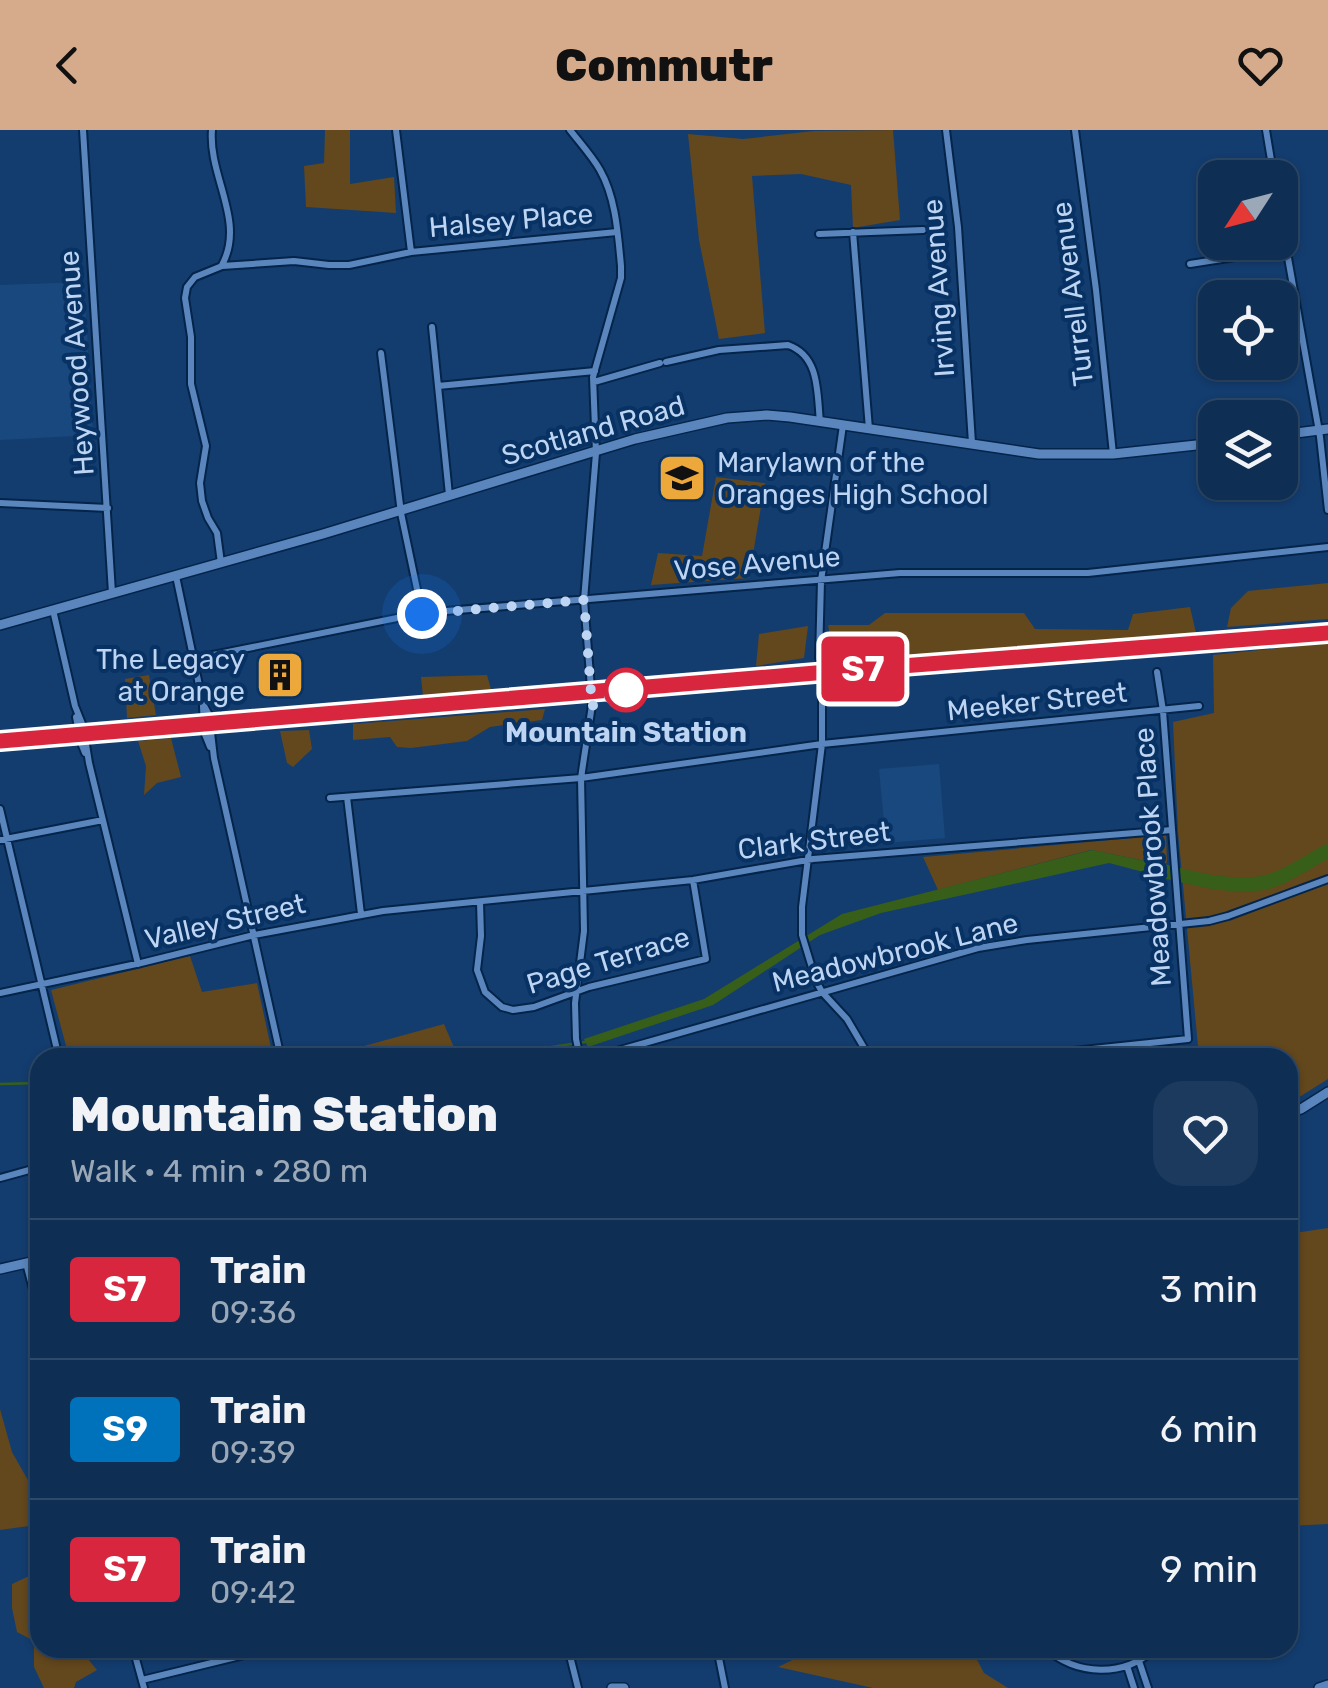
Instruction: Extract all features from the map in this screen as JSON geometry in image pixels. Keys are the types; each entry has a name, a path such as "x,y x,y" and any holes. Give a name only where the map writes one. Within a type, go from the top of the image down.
{"main road":[{"name":"Scotland Road","path":"0,625 596,450 726,418 767,415 1039,454 1113,454 1198,445"},
{"path":"1298,433 1323,430"},
{"path":"1298,1110 1328,1092"},
{"path":"0,1269 30,1262"},
{"path":"1319,1688 1328,1685"},
{"path":"612,1688 624,1688"}],"street":[{"name":"Heywood Avenue","path":"82,130 112,594"},
{"path":"212,130 213,160 230,220 231,246 222,266"},
{"name":"Halsey Place","path":"396,130 412,252 617,232"},
{"path":"570,130 599,168 610,192 621,278 593,382 596,450 584,600 592,706 581,778 584,931 576,992 578,1048"},
{"name":"Irving Avenue","path":"946,130 958,226 972,443"},
{"name":"Turrell Avenue","path":"1075,130 1113,454"},
{"path":"1266,130 1271,160"},
{"path":"819,234 923,230"},
{"path":"853,232 870,429"},
{"path":"221,563 217,533 202,501 200,483 206,446 191,384 192,337 186,287 195,278 222,266 294,261 349,265 412,252"},
{"path":"1190,264 1217,260"},
{"path":"1288,260 1323,430 1328,510"},
{"path":"432,327 450,495"},
{"path":"593,382 719,350 788,345 798,348 812,365 820,422"},
{"path":"381,352 400,510 422,614"},
{"path":"438,386 595,372"},
{"path":"819,658 821,581 843,425"},
{"path":"0,503 108,508"},
{"name":"Vose Avenue","path":"194,659 422,614 900,574 1088,573 1328,546"},
{"path":"176,576 203,704 204,732 214,758 279,1048"},
{"path":"52,610 81,743 90,763 138,964"},
{"name":"Meadowbrook Place","path":"1102,1048 1188,1039 1164,711 1157,672"},
{"path":"822,692 822,744 802,934 816,981 864,1048"},
{"name":"Meeker Street","path":"330,798 581,778 822,744 1200,706"},
{"path":"347,796 360,914"},
{"path":"0,809 4,839 57,1048"},
{"path":"4,839 103,820"},
{"name":"Clark Street","path":"462,904 693,880 808,860 1172,830"},
{"name":"Meadowbrook Lane","path":"627,1048 997,944 1228,916 1328,879"},
{"name":"Page Terrace","path":"480,902 479,981 492,1001 502,1007 524,1010 576,992 706,959 693,880"},
{"name":"Valley Street","path":"0,993 360,914 462,904"},
{"path":"0,1178 30,1170"},
{"path":"26,1263 30,1278"},
{"path":"135,1658 143,1684 222,1658"},
{"path":"570,1658 578,1688"},
{"path":"718,1658 725,1688"},
{"path":"1056,1658 1081,1667 1107,1670 1143,1658"},
{"path":"1139,1661 1148,1688"},
{"path":"1127,1666 1134,1688"}],"shaded area":[{"path":"325,130 350,130 350,184 394,177 396,213 306,207 304,166 324,163"},
{"path":"893,130 900,220 853,228 851,185 801,174 752,176 765,333 719,339 699,240 688,134 743,139 814,131"},
{"path":"84,282 93,435 0,440 0,285"},
{"path":"716,477 765,483 749,578 651,585 658,553 702,556"},
{"path":"1328,583 1328,619 1227,627 1231,608 1248,591"},
{"path":"1190,607 1196,633 835,662 828,625 869,625 885,613 1024,613 1035,629 1128,630 1133,614"},
{"path":"808,626 804,658 756,666 759,634"},
{"path":"1328,643 1328,1079 1298,1097 1298,1048 1198,1048 1178,832 1173,722 1214,713 1213,655"},
{"path":"149,675 156,715 127,718 125,679"},
{"path":"487,675 491,689 423,696 421,677"},
{"path":"545,709 542,720 490,727 467,741 411,748 397,747 390,737 353,740 353,724"},
{"path":"309,730 312,749 293,767 287,763 280,731"},
{"path":"171,738 181,777 157,783 144,795 146,766 138,741"},
{"path":"939,764 945,838 886,843 879,769"},
{"path":"1166,835 1165,865 1091,850 938,890 923,857"},
{"path":"1092,850 1165,865 1166,878 1109,863 881,913 820,935 713,1005 588,1047 584,1039 704,999 842,914"},
{"path":"190,956 202,992 257,983 271,1048 67,1048 51,990"},
{"path":"444,1024 454,1048 357,1048"},
{"path":"1328,1228 1328,1524 1298,1526 1298,1232"},
{"path":"0,1409 12,1452 30,1484 30,1522 29,1526 0,1530"},
{"path":"30,1576 30,1639 17,1632 12,1584"},
{"path":"34,1658 87,1658 97,1670 76,1682 74,1688 44,1688"},
{"path":"796,1658 976,1658 984,1673 1008,1688 873,1688 778,1667"}],"waterway":[{"path":"1151,868 1206,881 1263,883 1328,851"},
{"path":"545,1048 585,1042"},
{"path":"0,1084 30,1083"}],"railway":[{"path":"0,741 1328,633"}],"train":[{"name":"S7","path":"0,741 1328,633"}],"place":[{"name":"Marylawn of the Oranges High School","path":"682,478"},
{"name":"The Legacy at Orange","path":"280,675"},
{"name":"Mountain Station","path":"626,690"}],"route":[{"path":"422,614 584,600 592,706 626,690"}]}
